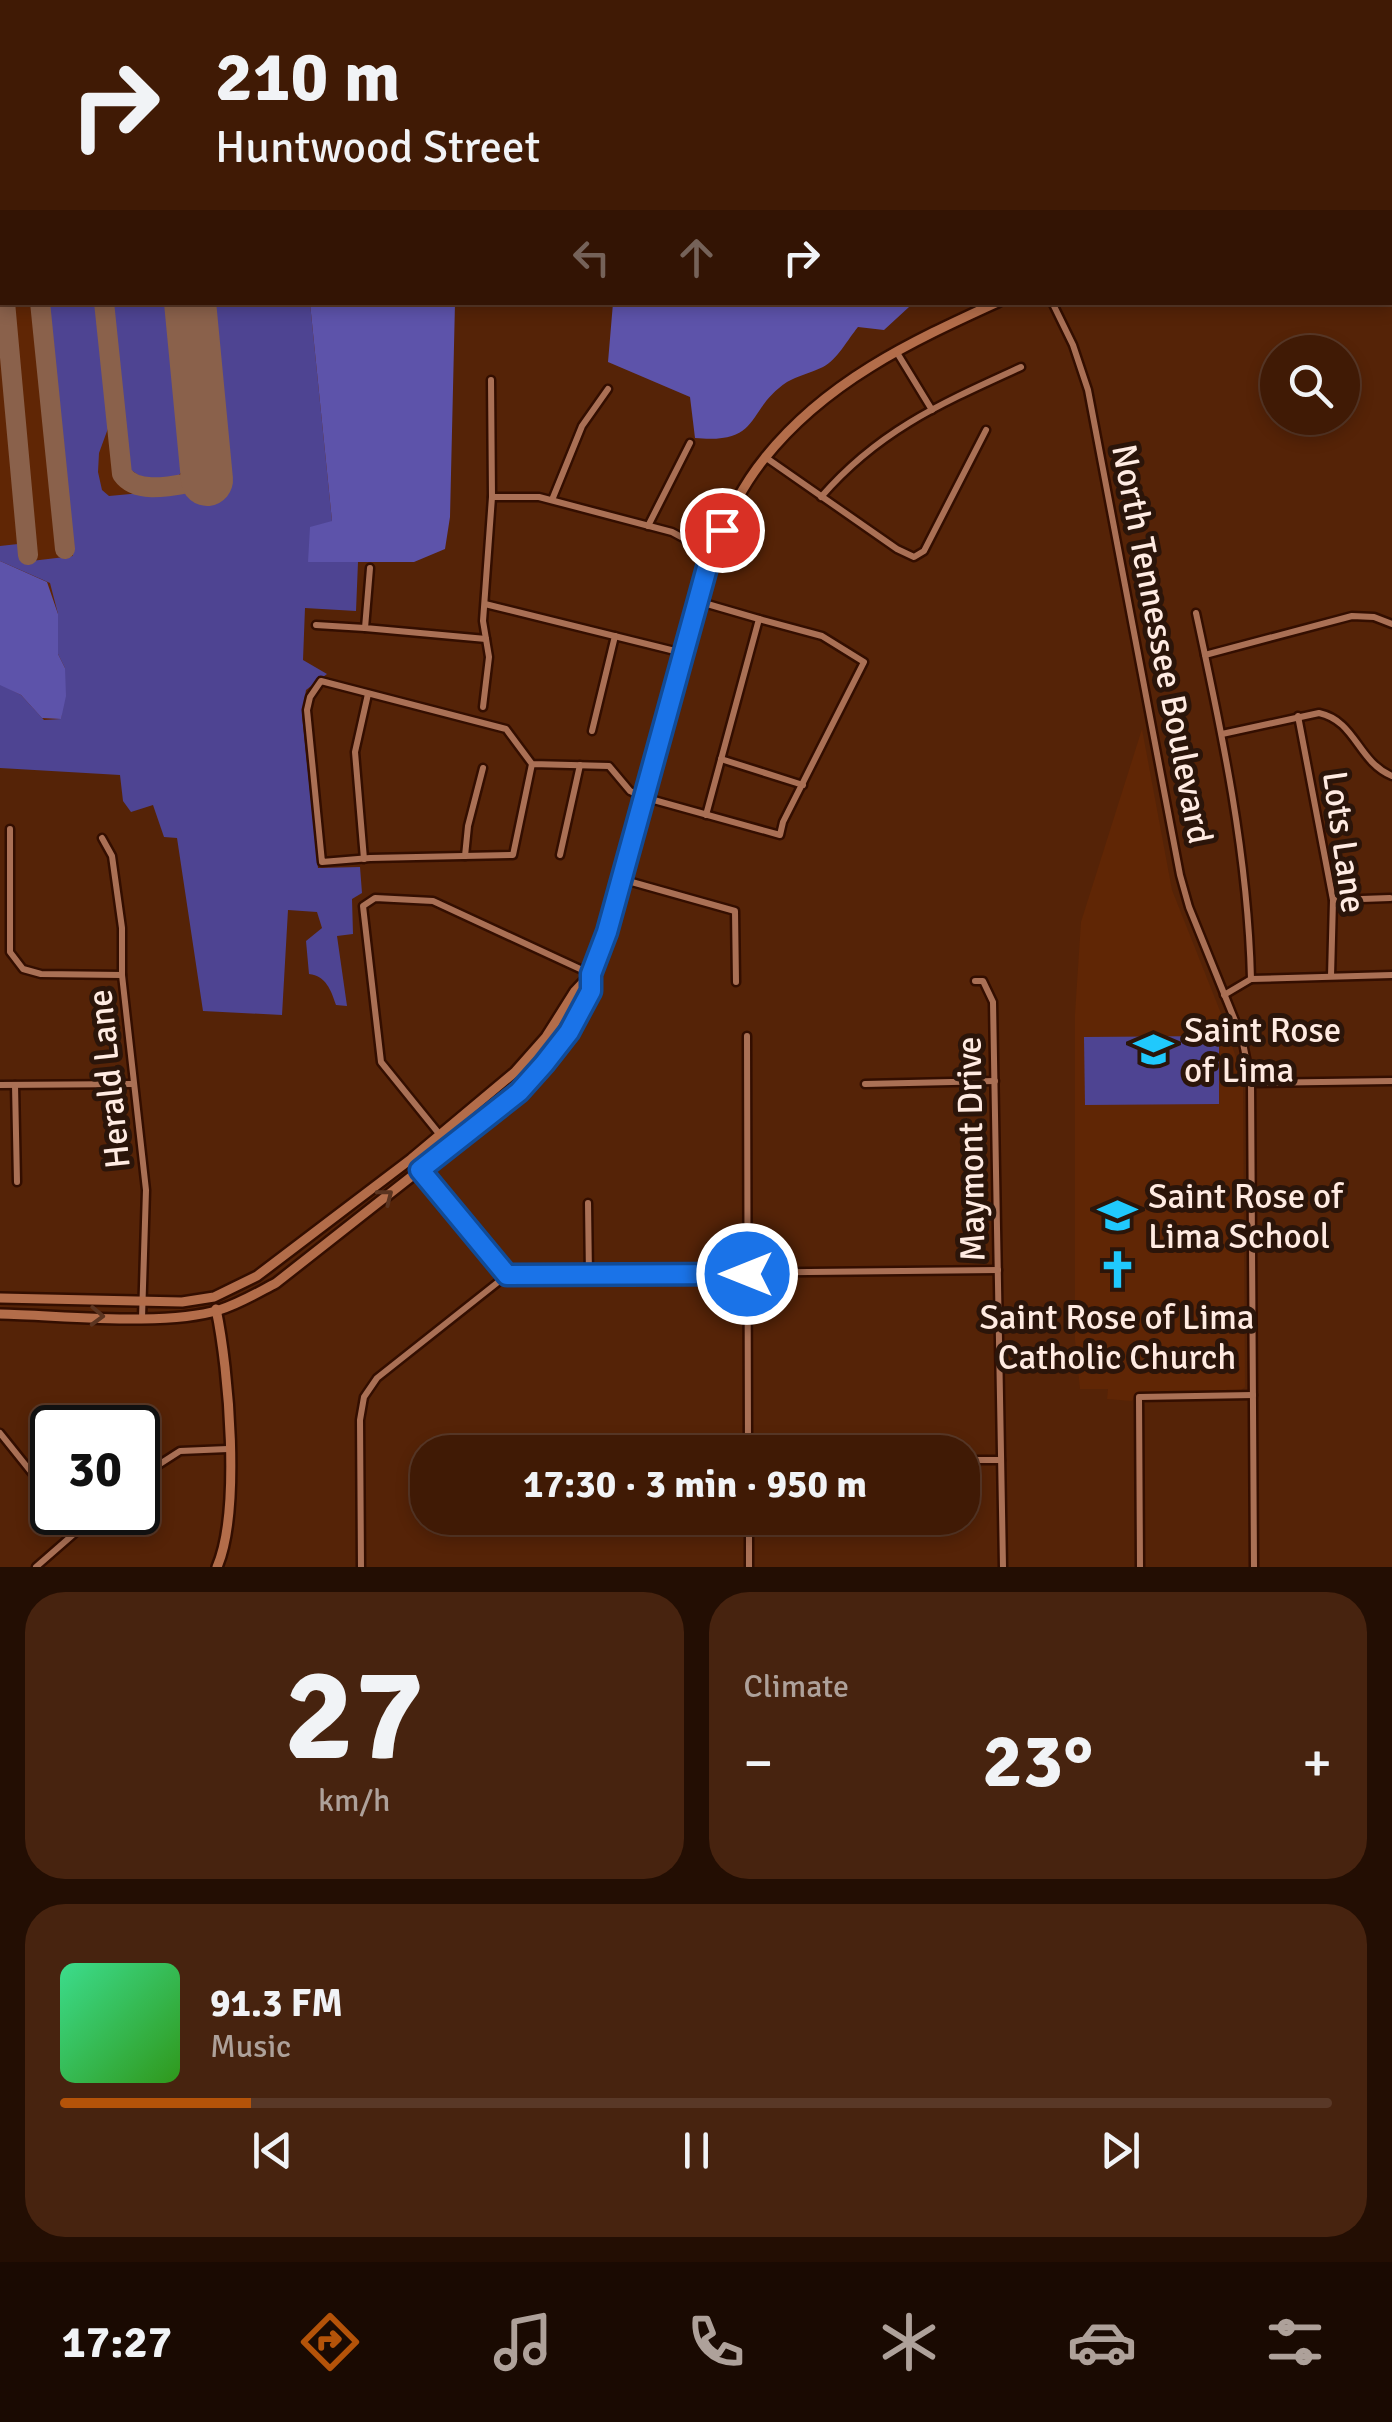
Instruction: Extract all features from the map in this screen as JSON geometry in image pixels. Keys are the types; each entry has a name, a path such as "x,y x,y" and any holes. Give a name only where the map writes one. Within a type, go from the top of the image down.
{"main road":[{"path":"0,1314 142,1318 217,1311 276,1282 519,1092 569,1032 591,991 591,974 607,932 711,553 736,501 795,423 836,387 896,350 992,305"},
{"path":"0,1298 182,1302 214,1297 257,1276 411,1159 515,1072 546,1037 575,991 591,974"},
{"path":"214,1297 227,1358 230,1528 217,1567"}],"street":[{"name":"North Tennessee Boulevard","path":"1053,305 1073,345 1088,390 1180,875 1242,1038 1251,1083 1254,1567"},
{"path":"896,350 932,410"},
{"path":"821,497 848,466 884,436 1021,367"},
{"path":"483,707 489,657 485,604 492,497 492,380"},
{"path":"552,500 582,426 608,388"},
{"path":"766,457 897,549 914,556 924,551 986,430"},
{"path":"648,526 690,443"},
{"path":"492,497 552,500 672,532 711,553"},
{"path":"365,628 370,568"},
{"path":"532,764 608,766 630,791 643,797 780,835 864,662 822,636 698,602"},
{"path":"485,604 683,652"},
{"name":"North Tennessee Boulevard","path":"1196,613 1222,734 1250,908 1252,979"},
{"path":"1205,655 1352,616 1374,617 1392,624"},
{"path":"706,814 759,619"},
{"path":"316,625 486,639"},
{"path":"592,731 615,636"},
{"path":"322,681 368,694 506,729 532,764 513,855 322,862 307,710 310,698 322,681"},
{"path":"364,858 355,752 368,694"},
{"path":"1222,734 1319,712 1333,716 1349,732 1374,769 1392,776"},
{"name":"Lots Lane","path":"1298,716 1333,900 1332,976"},
{"path":"721,759 803,785"},
{"path":"560,856 580,765"},
{"path":"466,856 468,826 484,768"},
{"path":"10,829 10,952 23,969 41,974 122,975"},
{"name":"Herald Lane","path":"102,838 112,856 122,928 122,975 146,1190 142,1318"},
{"path":"621,879 734,912 736,982"},
{"path":"449,1146 381,1062 363,906 376,898 433,901 591,974"},
{"path":"1333,900 1390,898"},
{"path":"1224,995 1252,979 1392,975"},
{"name":"Maymont Drive","path":"975,981 983,981 993,1002 1003,1567"},
{"path":"747,1036 748,1435"},
{"path":"865,1084 995,1081"},
{"path":"1251,1083 1392,1081"},
{"path":"0,1085 133,1084"},
{"path":"15,1085 17,1182"},
{"path":"411,1159 507,1275"},
{"path":"588,1203 589,1276"},
{"path":"361,1567 360,1420 364,1397 378,1378 507,1275 998,1270"},
{"path":"1140,1567 1139,1396 1253,1395"},
{"path":"0,1434 30,1471"},
{"path":"160,1464 180,1451 228,1448"},
{"path":"980,1460 1001,1460"},
{"path":"36,1567 72,1535"},
{"path":"749,1535 749,1567"}],"shaded area":[{"path":"0,305 310,305 334,537 305,554 282,1015 173,769 0,757"},
{"path":"48,305 98,305 110,423 99,453 98,472 102,490 109,496 227,485 209,305 310,305 332,521 308,562 358,562 356,611 305,608 303,660 327,674 306,690 302,715 318,868 360,867 362,893 352,899 353,934 337,936 347,1006 336,1005 324,981 309,974 306,941 322,928 317,912 288,910 282,1015 203,1011 177,838 164,837 153,805 131,812 123,801 120,775 0,768 0,684 21,695 44,720 61,719 65,668 58,654 58,614 50,583 0,561 0,546 18,544 23,562 73,556"},
{"path":"111,305 173,305 189,464 178,476 147,481 128,468"},
{"path":"310,305 455,305 450,517 445,549 414,562 308,562 310,527 332,521"},
{"path":"613,305 915,305 884,330 858,327 828,364 787,382 773,393 743,431 717,439 695,438 690,397 608,362"},
{"path":"0,561 47,582 58,614 58,654 65,668 66,696 61,719 42,718 21,695 0,685"},
{"name":"Saint Rose of Lima","path":"1142,729 1172,890 1243,1079 1245,1387 1240,1391 1136,1394 1132,1401 1107,1399 1108,1389 1080,1389 1075,1340 1075,1014 1081,922"},
{"path":"1219,1036 1219,1104 1085,1105 1084,1037"}],"taxiway":[{"path":"5,305 28,555"},
{"path":"40,305 65,549"},
{"path":"104,305 122,474 129,481 150,487 207,480"}],"runway":[{"path":"190,305 207,480"}],"place":[{"name":"Saint Rose of Lima","path":"1154,1050"},
{"name":"Saint Rose of Lima School","path":"1118,1216"},
{"name":"Saint Rose of Lima Catholic Church","path":"1117,1270"}],"route":[{"path":"722,530 711,553 607,932 591,974 591,991 569,1032 519,1092 420,1170 507,1275 747,1274"}]}
